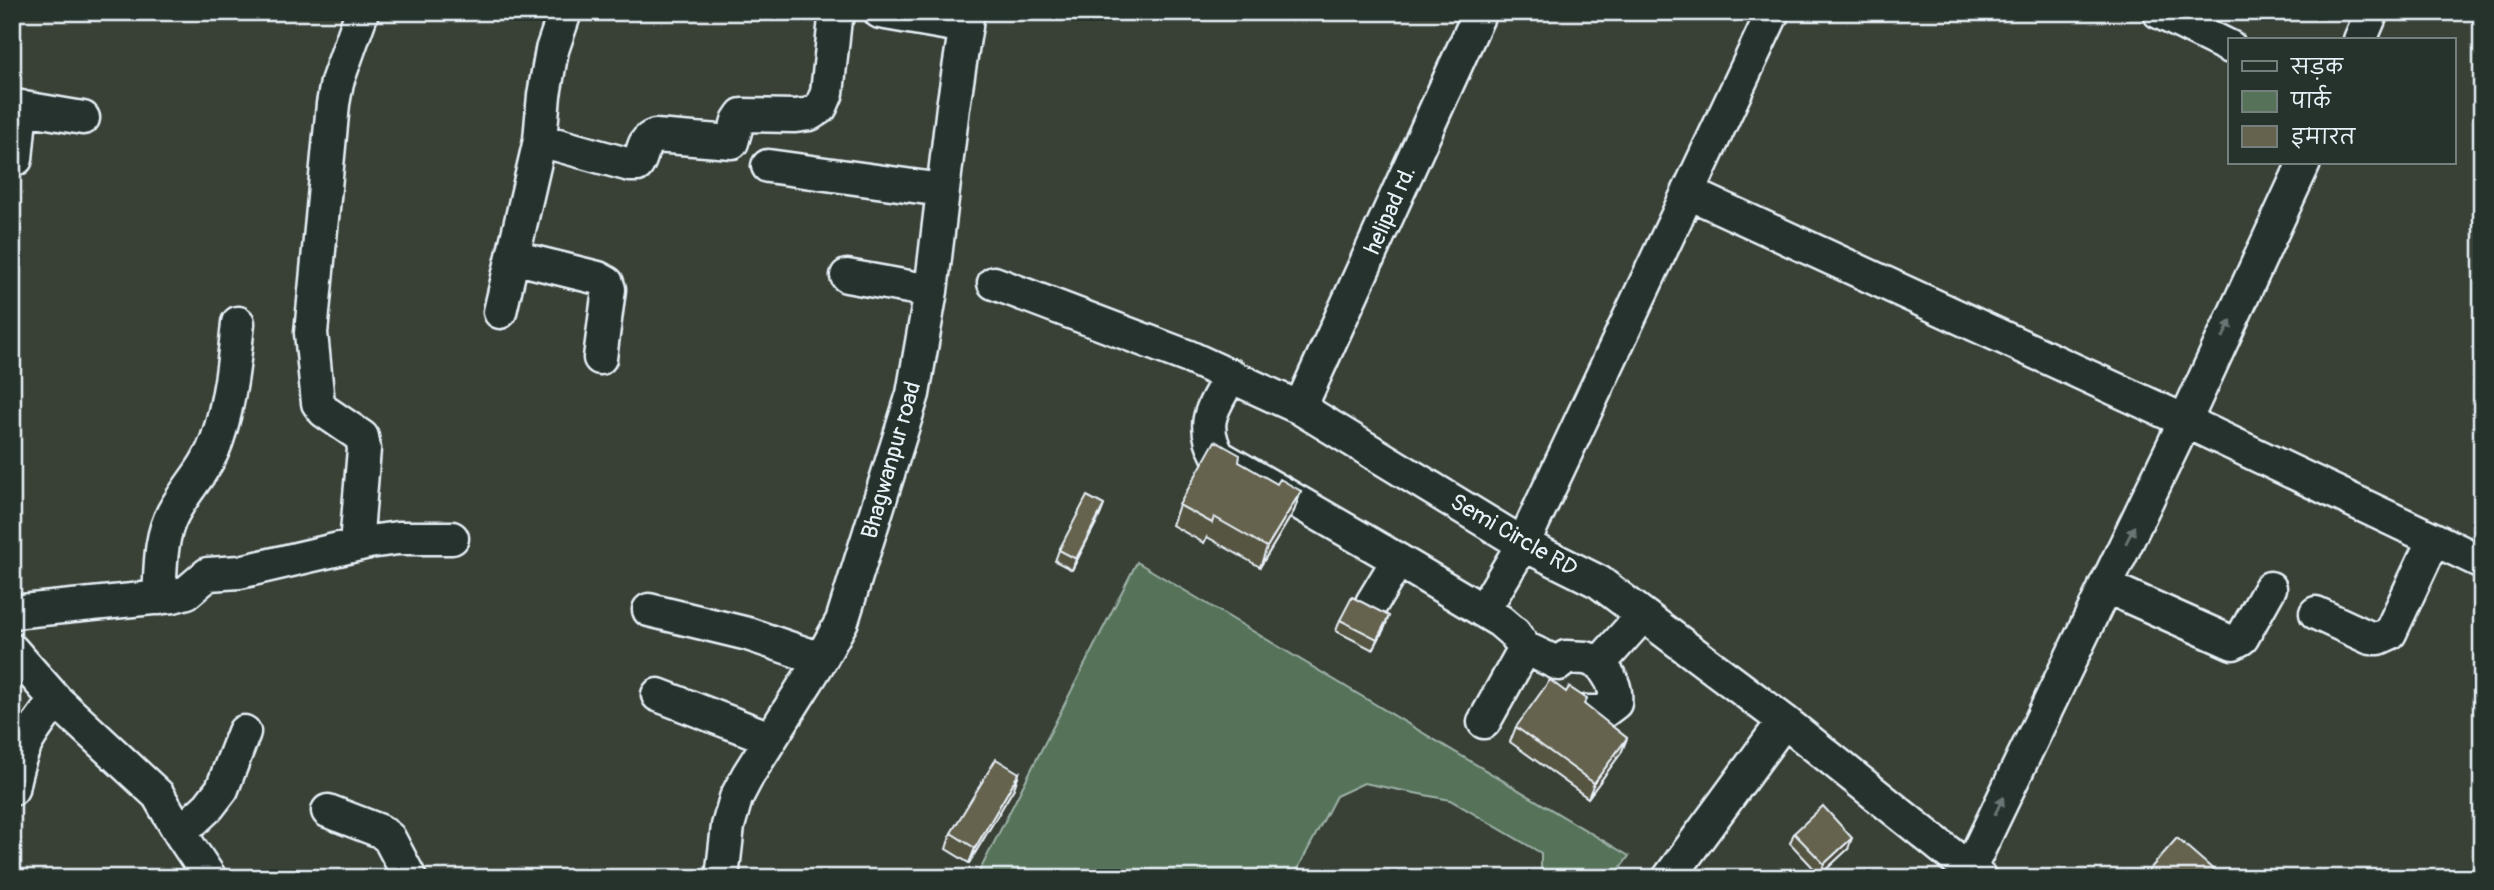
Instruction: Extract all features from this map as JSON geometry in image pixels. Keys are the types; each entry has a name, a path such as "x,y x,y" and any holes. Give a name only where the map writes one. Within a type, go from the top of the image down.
{"street":[{"path":"356,545 364,449 362,437 324,411 318,403 311,332 333,104 337,82 362,12"},
{"path":"500,312 540,140 552,51 565,12"},
{"path":"540,140 637,165 642,158 644,144 655,136 732,142 742,115 810,114 821,107 827,93 835,19 840,12"},
{"path":"880,12 967,20"},
{"name":"helipad rd.","path":"1300,408 1480,12"},
{"path":"1483,611 1523,544 1773,12"},
{"path":"2159,12 2228,46"},
{"path":"2361,38 2372,12"},
{"name":"Bhagwanpur road","path":"722,878 736,798 842,621 913,394 932,291 942,190 967,20"},
{"path":"16,159 17,107 83,118"},
{"path":"1975,873 2105,586 2185,421 2304,164"},
{"path":"768,166 942,190"},
{"path":"1689,193 2185,421 2482,562"},
{"path":"513,257 598,278 607,283 609,289 600,358"},
{"path":"846,276 932,291"},
{"name":"Semi Circle RD","path":"994,283 1231,375 1300,408 1523,544 1599,582 1784,721 1975,873"},
{"path":"159,598 162,548 167,528 174,512 204,469 217,440 232,380 238,323"},
{"path":"1231,375 1208,421 1209,440 1218,456 1483,611 1514,634 1525,648 1559,664"},
{"path":"12,612 159,598 187,592 208,574 240,572 398,538 452,538"},
{"path":"2316,613 2370,638 2379,638 2390,633 2434,541"},
{"path":"1371,603 1398,560"},
{"path":"2105,586 2233,643 2242,638 2270,588"},
{"path":"649,610 748,634 821,659"},
{"path":"1600,663 1643,615"},
{"path":"1483,723 1525,648"},
{"path":"12,650 56,700 158,795 210,878"},
{"path":"1566,657 1586,658 1600,663 1613,681 1615,703 1603,712 1575,704 1557,688 1559,664 1566,657"},
{"path":"658,695 770,738"},
{"path":"13,776 29,735 56,700"},
{"path":"1669,878 1784,721"},
{"path":"180,833 209,806 222,789 244,732"},
{"path":"328,811 380,831 389,838 410,878"}],"green space":[{"path":"1137,562 1629,856 1613,878 1541,878 1541,853 1450,800 1364,783 1336,796 1293,878 976,878"}],"building":[{"path":"1215,441 1240,455 1239,462 1277,484 1280,479 1301,491 1267,547 1214,517 1212,523 1179,505"},
{"path":"1087,496 1104,505 1076,559 1059,550"},
{"path":"1352,597 1389,616 1377,639 1340,620"},
{"path":"1550,680 1566,692 1569,687 1587,699 1584,704 1627,738 1594,783 1516,727"},
{"path":"996,759 1019,773 975,848 951,833"},
{"path":"1823,806 1852,838 1824,864 1794,833"},
{"path":"2177,838 2223,878 2142,878"}]}
